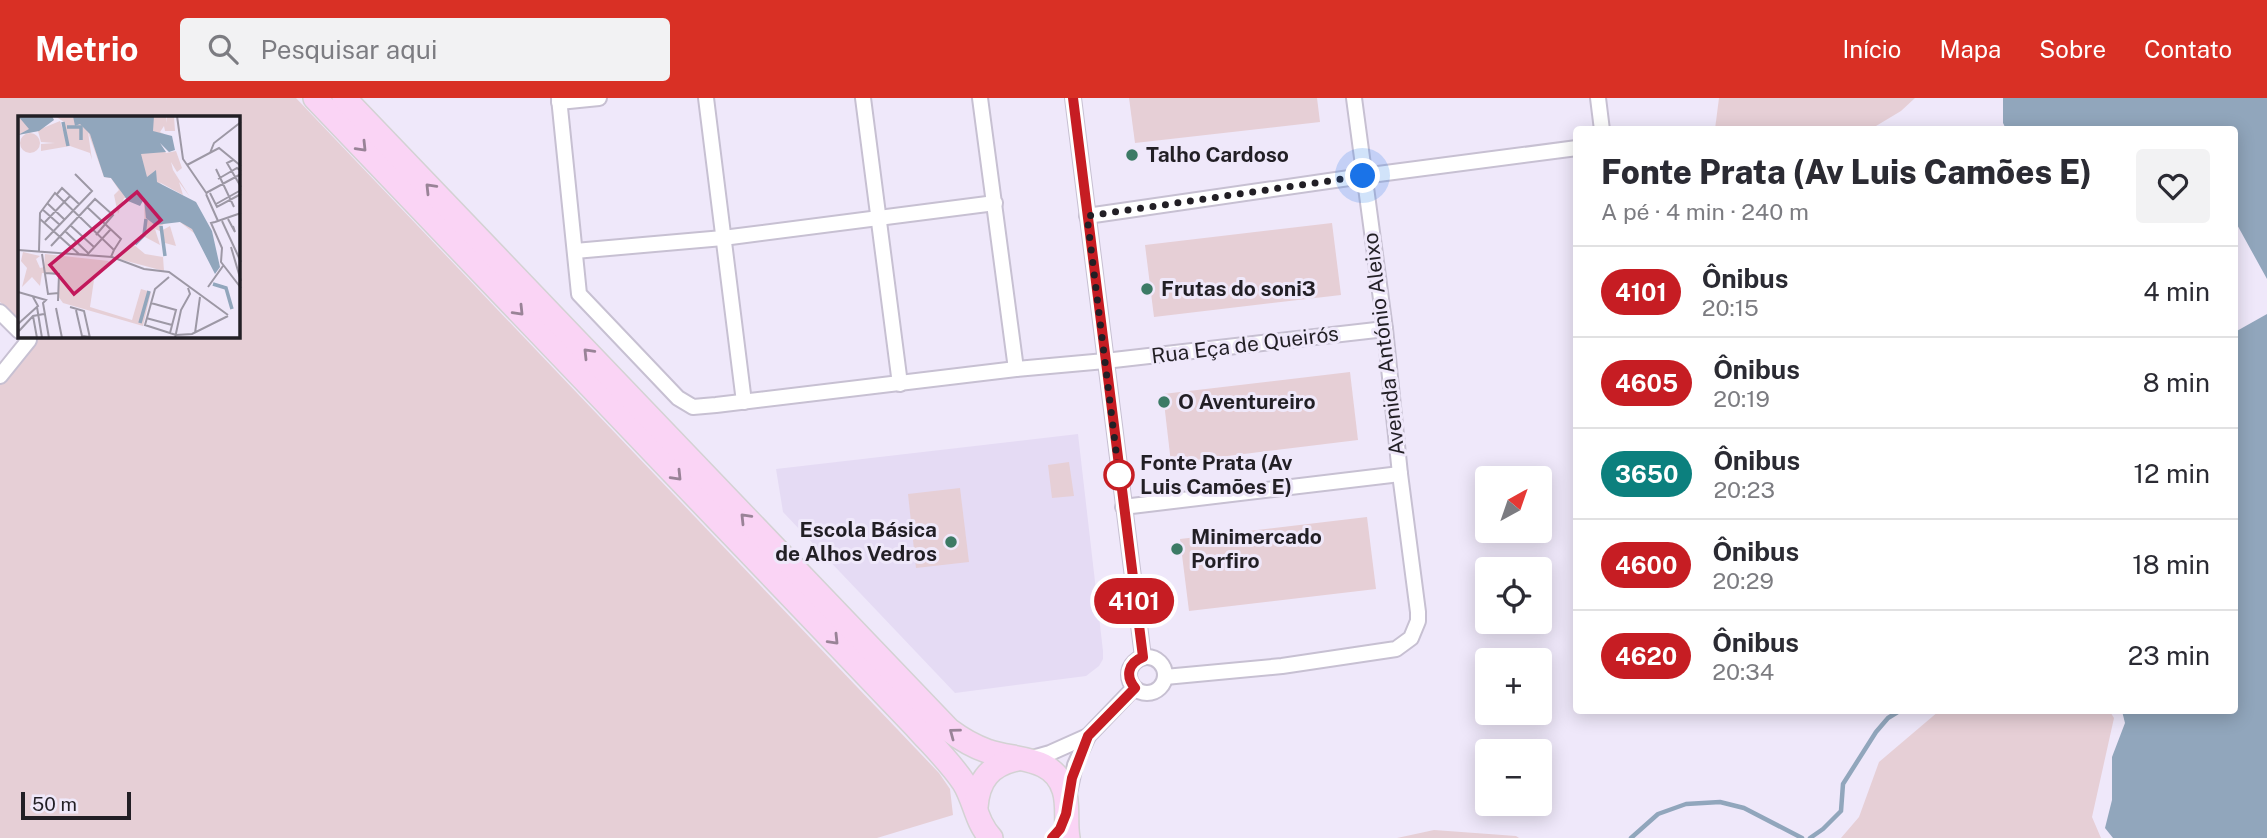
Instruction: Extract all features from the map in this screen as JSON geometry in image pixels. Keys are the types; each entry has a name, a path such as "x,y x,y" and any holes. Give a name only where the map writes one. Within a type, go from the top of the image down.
{"main road":[{"path":"315,98 907,717 964,784 976,807 982,829 991,838"},
{"path":"344,98 949,730 965,742 987,751 1044,765 1056,775 1064,789 1068,838"},
{"path":"976,807 977,793 986,775 1003,762 1023,759"},
{"path":"1052,838 1060,829 1067,809"}],"street":[{"path":"559,100 599,98"},
{"path":"706,98 744,402"},
{"path":"863,98 900,384"},
{"path":"980,98 1016,369"},
{"path":"1073,98 1143,657"},
{"name":"Avenida António Aleixo","path":"1165,677 1282,666 1396,649 1411,638 1416,629 1418,612 1385,329 1354,98"},
{"path":"1598,98 1602,126"},
{"name":"Rua Eça de Queirós","path":"559,100 579,294 678,398 692,407 1385,329"},
{"path":"1087,216 1573,149"},
{"path":"575,251 723,238 995,203"},
{"path":"0,312 18,330"},
{"path":"0,376 29,340 27,338"},
{"path":"1123,507 1400,474"},
{"path":"1143,657 1154,658 1165,671 1165,677 1161,688 1145,693 1135,688 1129,679 1129,673 1133,663 1143,657"},
{"path":"1067,809 1075,765 1088,736 1135,688"},
{"path":"1023,759 1051,753 1088,736"}],"shaded area":[{"path":"0,98 296,98 939,773 950,789 953,815 877,838 0,838 0,383 32,338 240,338 240,116 18,116 18,320 0,302"},
{"path":"1129,98 1317,98 1320,122 1135,143"},
{"path":"1719,98 1915,98 1901,111 1876,126 1715,126"},
{"path":"1332,223 1341,295 1154,317 1145,245"},
{"path":"1350,372 1358,440 1171,463 1163,394"},
{"name":"Escola Básica de Alhos Vedros","path":"1078,434 1103,651 1099,666 1086,676 955,693 783,512 776,469"},
{"path":"1069,462 1074,496 1052,498 1048,465"},
{"path":"960,488 969,562 916,568 908,494"},
{"path":"1367,517 1376,589 1189,611 1180,539"},
{"path":"1935,714 2112,714 2114,718 2092,817 2101,838 1841,838 1859,817 1879,762"},
{"path":"1434,830 1516,836 1519,838 1397,838"}],"water":[{"path":"2003,98 2267,98 2267,279 2238,226 2238,126 2004,126"},
{"path":"2267,314 2267,838 2113,838 2105,828 2112,800 2112,757 2125,723 2123,714 2238,714 2238,330"}],"waterway":[{"path":"1810,838 1841,811 1843,784 1876,732 1894,714"},
{"path":"1631,838 1658,814 1686,804 1720,802 1744,808 1802,838"}],"bus line":[{"name":"4101","path":"1052,838 1060,829 1066,814 1075,765 1088,736 1135,688 1129,679 1130,668 1143,657 1073,98"}],"place":[{"name":"Talho Cardoso","path":"1132,155"},
{"name":"Frutas do soni3","path":"1147,289"},
{"name":"O Aventureiro","path":"1164,402"},
{"name":"Fonte Prata (Av Luis Camões E)","path":"1119,475"},
{"name":"Escola Básica de Alhos Vedros","path":"951,542"},
{"name":"Minimercado Porfiro","path":"1177,549"}],"route":[{"path":"1119,475 1087,216 1363,176"}]}
